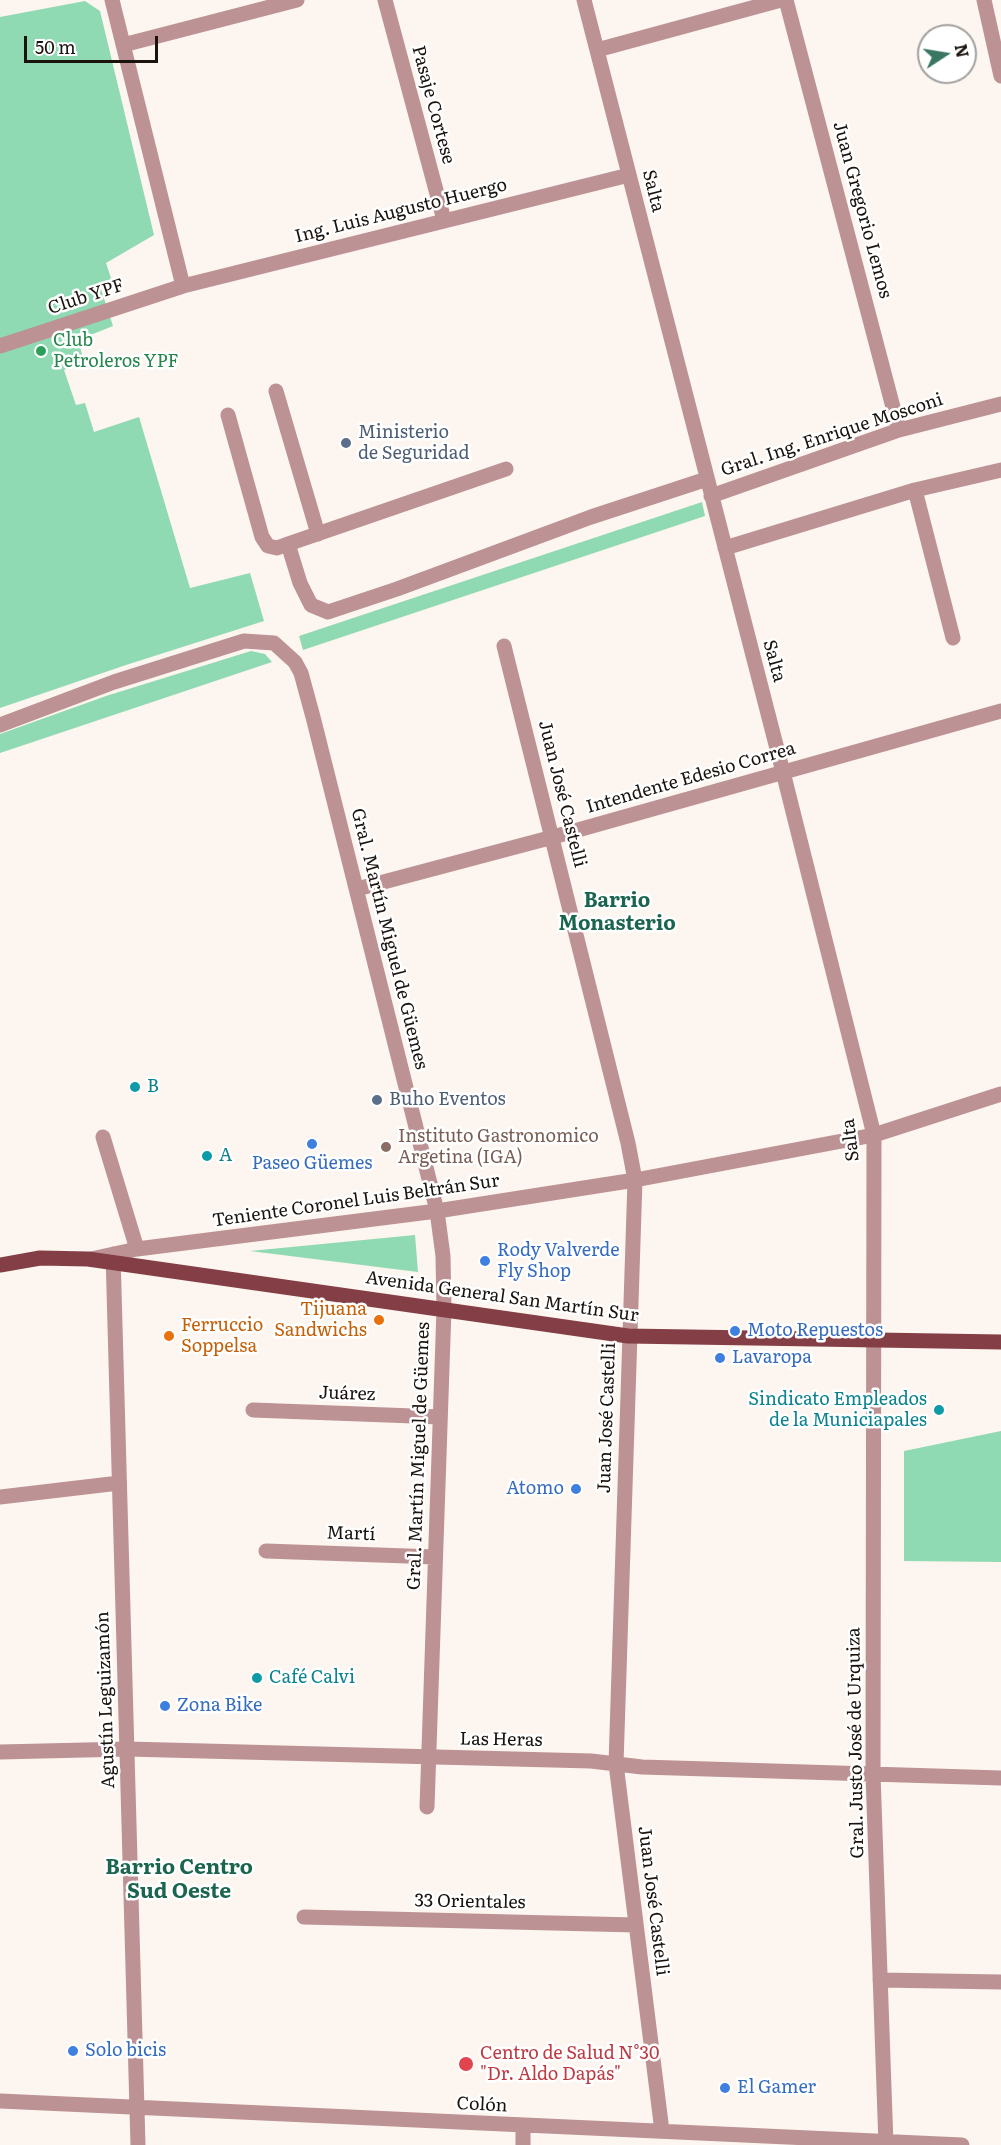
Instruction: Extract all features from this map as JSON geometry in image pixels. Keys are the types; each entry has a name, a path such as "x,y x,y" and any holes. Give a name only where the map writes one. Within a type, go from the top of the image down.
{"main road":[{"name":"Avenida General San Martín Sur","path":"0,1265 40,1258 113,1259 628,1336 1001,1342"}],"street":[{"path":"112,0 183,286"},
{"path":"123,45 297,0"},
{"name":"Pasaje Cortese","path":"386,0 444,220"},
{"name":"Salta","path":"584,0 874,1135 874,1340"},
{"path":"597,50 781,0"},
{"name":"Juan Gregorio Lemos","path":"786,0 899,430"},
{"path":"984,0 1001,76"},
{"name":"Ing. Luis Augusto Huergo","path":"183,286 629,175"},
{"name":"Club YPF","path":"0,346 183,286"},
{"path":"276,391 318,534"},
{"name":"Gral. Ing. Enrique Mosconi","path":"711,496 899,430 1001,404"},
{"path":"228,415 262,537 268,546 277,548 506,469"},
{"path":"725,548 915,490 1001,470"},
{"path":"288,544 300,583 311,605 328,612 397,590 591,517 707,479"},
{"path":"915,490 953,638"},
{"name":"Gral. Martín Miguel de Güemes","path":"0,725 114,682 244,641 274,643 286,652 301,673 437,1211 445,1276 427,1807"},
{"name":"Juan José Castelli","path":"504,646 554,837 635,1180 628,1336 616,1764 662,2132"},
{"name":"Intendente Edesio Correa","path":"357,889 554,837 1001,711"},
{"name":"Teniente Coronel Luis Beltrán Sur","path":"113,1259 137,1249 437,1211 635,1180 874,1135 1001,1094"},
{"path":"103,1137 137,1249"},
{"name":"Agustín Leguizamón","path":"113,1259 138,2145"},
{"name":"Gral. Justo José de Urquiza","path":"874,1340 873,1773 886,2144"},
{"name":"Juárez","path":"253,1410 440,1417"},
{"path":"0,1497 119,1483"},
{"name":"Martí","path":"266,1551 435,1557"},
{"name":"Las Heras","path":"0,1752 127,1749 591,1761 642,1767 1001,1778"},
{"name":"33 Orientales","path":"304,1917 636,1925"},
{"path":"880,1980 1001,1982"},
{"name":"Colón","path":"0,2101 886,2144 963,2145"},
{"path":"523,2126 524,2145"}],"green space":[{"name":"Club Petroleros YPF","path":"85,1 100,11 154,235 106,263 112,281 100,286 113,326 78,340 84,361 64,370 76,405 85,403 94,432 139,417 190,588 250,573 264,621 0,708 0,17"},
{"path":"702,502 705,516 303,650 299,636"},
{"path":"251,651 265,654 272,662 0,753 0,734 106,696"},
{"path":"415,1235 418,1272 250,1251"},
{"path":"1001,1431 1001,1562 904,1561 904,1451"}],"place":[{"name":"Club Petroleros YPF","path":"41,351"},
{"name":"Ministerio de Seguridad","path":"346,443"},
{"name":"B","path":"135,1087"},
{"name":"Buho Eventos","path":"377,1100"},
{"name":"Paseo Güemes","path":"312,1144"},
{"name":"Instituto Gastronomico Argetina (IGA)","path":"386,1147"},
{"name":"A","path":"207,1156"},
{"name":"Rody Valverde Fly Shop","path":"485,1261"},
{"name":"Tijuana Sandwichs","path":"379,1320"},
{"name":"Moto Repuestos","path":"735,1331"},
{"name":"Ferruccio Soppelsa","path":"169,1336"},
{"name":"Lavaropa","path":"720,1358"},
{"name":"Sindicato Empleados de la Municiapales","path":"939,1410"},
{"name":"Atomo","path":"576,1489"},
{"name":"Café Calvi","path":"257,1678"},
{"name":"Zona Bike","path":"165,1706"},
{"name":"Solo bicis","path":"73,2051"},
{"name":"Centro de Salud N°30 \"Dr. Aldo Dapás\"","path":"466,2064"},
{"name":"El Gamer","path":"725,2088"}],"district":[{"name":"Barrio Monasterio","path":"617,912"},
{"name":"Barrio Centro Sud Oeste","path":"179,1880"}]}
